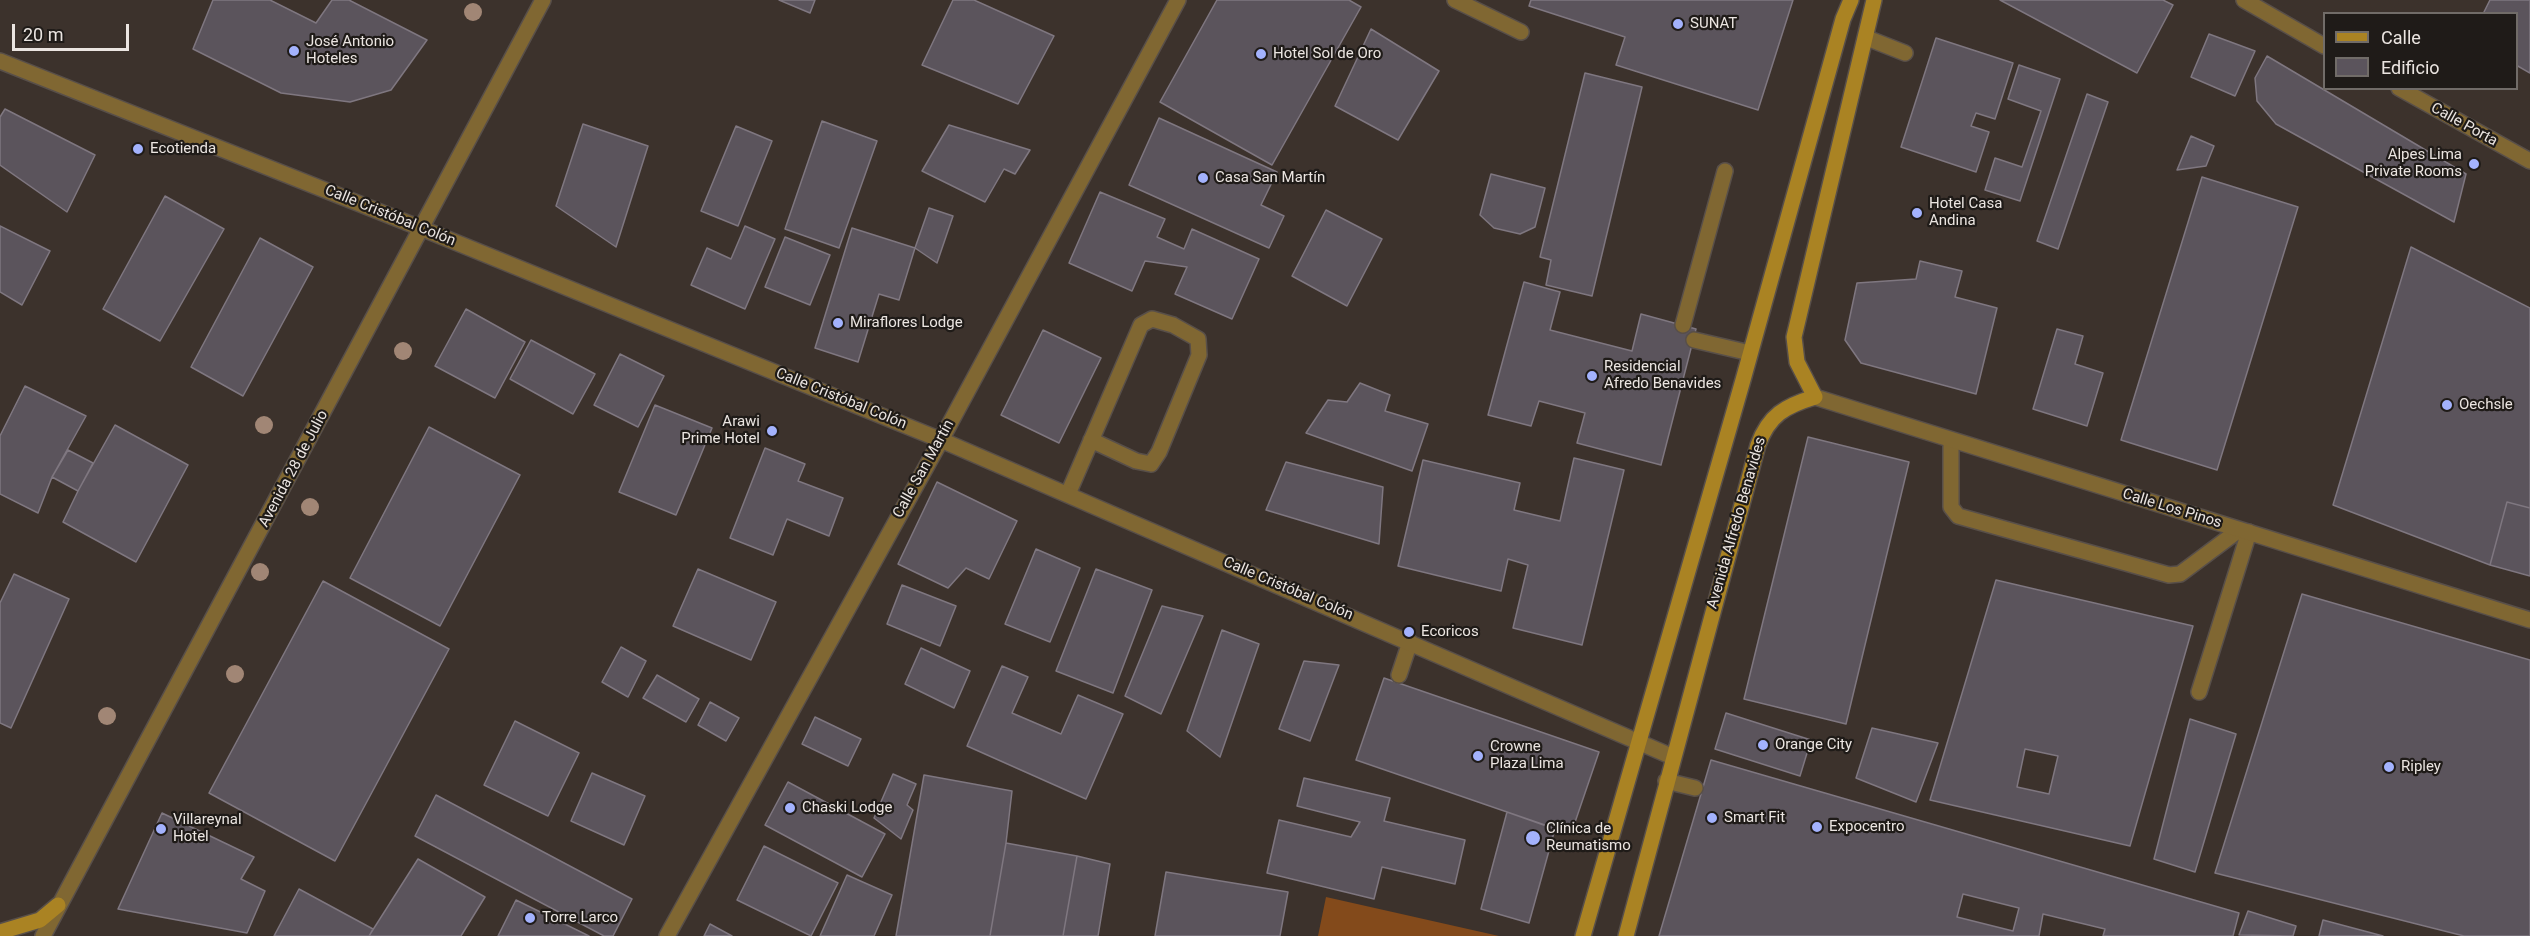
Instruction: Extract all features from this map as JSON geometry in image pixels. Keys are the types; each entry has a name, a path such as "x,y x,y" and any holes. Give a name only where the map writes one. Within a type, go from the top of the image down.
{"main road":[{"path":"1583,936 1843,19 1851,0"},
{"path":"1815,397 1797,362 1794,338 1867,38 1874,0"},
{"name":"Avenida Alfredo Benavides","path":"1626,936 1758,445 1765,426 1787,407 1815,397"},
{"path":"0,932 40,920 58,906"}],"street":[{"name":"Avenida 28 de Julio","path":"42,936 423,229 543,0"},
{"name":"Calle San Martín","path":"667,936 941,440 1178,0"},
{"path":"1455,0 1521,32"},
{"path":"2244,0 2323,45"},
{"path":"1867,38 1905,53"},
{"name":"Calle Cristóbal Colón","path":"0,61 423,229 941,440 1673,757"},
{"name":"Calle Porta","path":"2403,90 2530,161"},
{"path":"1683,325 1725,171"},
{"path":"1068,494 1091,440 1141,325 1152,319 1173,325 1198,339 1199,355 1159,452 1151,464 1136,461 1091,440"},
{"path":"1694,340 1750,353"},
{"name":"Calle Los Pinos","path":"1815,397 2530,620"},
{"path":"1951,440 1951,507 1958,516 2169,574 2180,574 2244,531"},
{"path":"2199,692 2244,531"},
{"path":"1399,675 1410,642"},
{"path":"1666,782 1695,788"}],"shaded area":[{"path":"1326,897 1499,936 1318,936"}],"building":[{"path":"213,0 270,0 316,23 332,0 349,0 427,40 391,90 350,102 281,93 193,49"},
{"path":"779,0 815,0 810,13"},
{"path":"953,0 974,0 1054,36 1018,104 922,65"},
{"name":"Hotel Sol de Oro","path":"1217,0 1349,0 1361,7 1272,165 1160,102"},
{"path":"1531,0 1793,0 1758,110 1616,65 1625,37 1529,6"},
{"path":"2000,0 2163,0 2173,5 2137,73"},
{"path":"2490,0 2530,0 2530,73 2518,66 2518,12 2484,12"},
{"path":"1371,29 1439,71 1398,140 1335,106"},
{"path":"2209,34 2255,51 2235,96 2191,77"},
{"path":"1936,38 2013,63 1995,119 1976,113 1971,126 1989,132 1976,172 1901,147"},
{"path":"2267,56 2466,174 2454,222 2276,124 2257,101 2255,78"},
{"path":"2019,65 2060,79 2020,201 1985,190 1995,158 2022,167 2041,111 2008,99"},
{"path":"1585,73 1642,87 1592,296 1546,285 1551,260 1540,257"},
{"path":"2087,94 2108,102 2058,249 2037,241"},
{"path":"5,109 95,155 67,212 0,165 0,117"},
{"name":"Casa San Martín","path":"1159,118 1277,172 1261,205 1284,216 1269,248 1129,185"},
{"path":"822,121 877,141 839,248 785,229"},
{"path":"583,124 648,146 616,247 556,206"},
{"path":"949,125 1030,150 1015,174 1004,169 985,202 922,171"},
{"path":"736,126 772,141 738,226 701,211"},
{"path":"2191,136 2214,146 2206,166 2177,170"},
{"path":"1491,174 1545,188 1535,227 1520,234 1494,228 1480,215"},
{"path":"2202,177 2298,207 2217,470 2121,440"},
{"path":"1100,192 1165,219 1157,237 1184,249 1192,229 1259,259 1232,319 1175,294 1187,267 1145,261 1132,291 1069,263"},
{"path":"165,196 224,229 160,341 103,309"},
{"path":"929,208 953,216 937,263 915,248"},
{"path":"1326,210 1382,239 1347,306 1292,276"},
{"path":"0,226 50,251 22,305 0,292"},
{"path":"745,226 775,239 745,309 691,285 707,248 731,259"},
{"path":"852,228 915,248 899,300 879,294 858,362 815,348"},
{"path":"785,237 830,255 810,305 765,287"},
{"path":"260,238 313,267 243,396 191,367"},
{"name":"Oechsle","path":"2411,247 2530,308 2530,508 2507,502 2490,565 2333,505"},
{"path":"1920,261 1962,271 1955,297 1997,308 1976,394 1861,363 1845,340 1857,283 1916,279"},
{"name":"Residencial Afredo Benavides","path":"1524,282 1560,292 1550,330 1632,351 1641,314 1696,329 1661,465 1577,443 1585,413 1539,401 1531,426 1488,415"},
{"path":"466,309 525,342 495,398 435,366"},
{"path":"2057,329 2083,336 2075,364 2103,373 2087,426 2033,409"},
{"path":"1043,330 1101,358 1059,443 1001,415"},
{"path":"531,340 595,374 573,414 510,379"},
{"path":"620,354 664,376 638,427 594,405"},
{"path":"1360,383 1390,395 1385,411 1428,424 1412,471 1306,433 1328,400 1347,402"},
{"path":"25,386 86,416 52,477 38,513 0,494 0,436"},
{"path":"655,405 712,428 676,515 619,492"},
{"path":"115,425 188,465 136,562 63,522"},
{"path":"429,427 520,475 440,626 350,578"},
{"path":"1808,437 1909,462 1846,724 1744,699"},
{"path":"765,448 805,464 798,481 843,498 829,536 787,519 773,555 730,538"},
{"path":"68,450 93,463 78,491 52,477"},
{"path":"1574,458 1624,470 1582,645 1513,628 1528,565 1508,559 1501,591 1398,566 1423,460 1520,483 1514,510 1560,521"},
{"path":"1286,462 1383,487 1379,544 1266,510"},
{"path":"937,482 1017,521 989,579 966,568 948,588 898,564"},
{"path":"2507,502 2530,508 2530,576 2490,565"},
{"path":"1036,549 1080,568 1050,642 1005,624"},
{"path":"698,569 776,602 751,660 673,626"},
{"path":"1096,569 1152,590 1113,693 1056,671"},
{"path":"14,574 69,599 11,728 0,723 0,603"},
{"path":"1996,580 2193,626 2130,846 1930,800","holes":["2025,749 2058,756 2049,794 2017,787"]},
{"path":"323,581 449,649 335,861 209,793"},
{"path":"902,585 956,606 940,646 887,624"},
{"name":"Ripley","path":"2302,594 2530,660 2530,936 2464,936 2215,873"},
{"path":"1162,606 1203,616 1161,714 1125,696"},
{"path":"1222,630 1259,644 1220,757 1187,731"},
{"path":"621,647 646,661 628,697 602,682"},
{"path":"921,648 970,671 954,708 905,684"},
{"path":"1304,661 1339,665 1310,741 1279,729"},
{"path":"1002,666 1028,677 1012,713 1061,734 1078,695 1123,714 1086,799 967,746"},
{"path":"657,675 699,699 686,722 643,698"},
{"name":"Crowne Plaza Lima","path":"1384,678 1599,752 1571,834 1356,760"},
{"path":"710,702 739,718 726,741 698,725"},
{"name":"Orange City","path":"1726,713 1811,740 1800,776 1715,749"},
{"path":"815,717 861,739 848,766 802,744"},
{"path":"2190,719 2236,734 2195,872 2154,859"},
{"path":"515,721 579,753 548,816 484,785"},
{"path":"1872,728 1938,743 1916,802 1856,778"},
{"name":"Expocentro","path":"1711,760 2239,913 2233,936 2103,936 2105,929 2043,914 2039,936 1659,936","holes":["1963,894 2019,908 2013,931 1957,917"]},
{"path":"592,773 645,796 624,845 571,821"},
{"path":"893,774 916,784 907,805 913,810 901,839 874,818"},
{"path":"924,775 1012,791 1006,843 990,936 896,936"},
{"path":"1304,778 1390,798 1384,821 1465,840 1455,884 1382,867 1374,899 1267,873 1279,820 1351,837 1360,822 1297,806"},
{"path":"788,782 885,834 862,877 765,825"},
{"path":"436,795 632,899 613,936 604,936 415,836"},
{"path":"1507,812 1555,829 1529,923 1481,909"},
{"path":"162,813 254,857 241,879 265,891 247,933 118,909"},
{"path":"1006,843 1077,856 1063,936 990,936"},
{"path":"764,846 838,883 811,936 737,900"},
{"path":"1077,856 1110,864 1098,936 1063,936"},
{"path":"418,859 485,897 461,936 369,936"},
{"path":"1166,872 1288,892 1280,936 1155,936"},
{"path":"847,875 892,895 874,936 820,936"},
{"path":"299,889 373,929 369,936 274,936"},
{"name":"Torre Larco","path":"516,900 589,936 498,936"},
{"path":"2248,911 2296,926 2293,936 2239,935"},
{"path":"2323,920 2383,936 2319,936"},
{"path":"710,924 732,936 704,936"}],"place":[{"name":"SUNAT","path":"1678,24"},
{"name":"José Antonio Hoteles","path":"294,51"},
{"name":"Hotel Sol de Oro","path":"1261,54"},
{"name":"Ecotienda","path":"138,149"},
{"name":"Alpes Lima Private Rooms","path":"2474,164"},
{"name":"Casa San Martín","path":"1203,178"},
{"name":"Hotel Casa Andina","path":"1917,213"},
{"name":"Miraflores Lodge","path":"838,323"},
{"name":"Residencial Afredo Benavides","path":"1592,376"},
{"name":"Oechsle","path":"2447,405"},
{"name":"Arawi Prime Hotel","path":"772,431"},
{"name":"Ecoricos","path":"1409,632"},
{"name":"Orange City","path":"1763,745"},
{"name":"Crowne Plaza Lima","path":"1478,756"},
{"name":"Ripley","path":"2389,767"},
{"name":"Chaski Lodge","path":"790,808"},
{"name":"Smart Fit","path":"1712,818"},
{"name":"Expocentro","path":"1817,827"},
{"name":"Villareynal Hotel","path":"161,829"},
{"name":"Clínica de Reumatismo","path":"1533,838"},
{"name":"Torre Larco","path":"530,918"}]}
